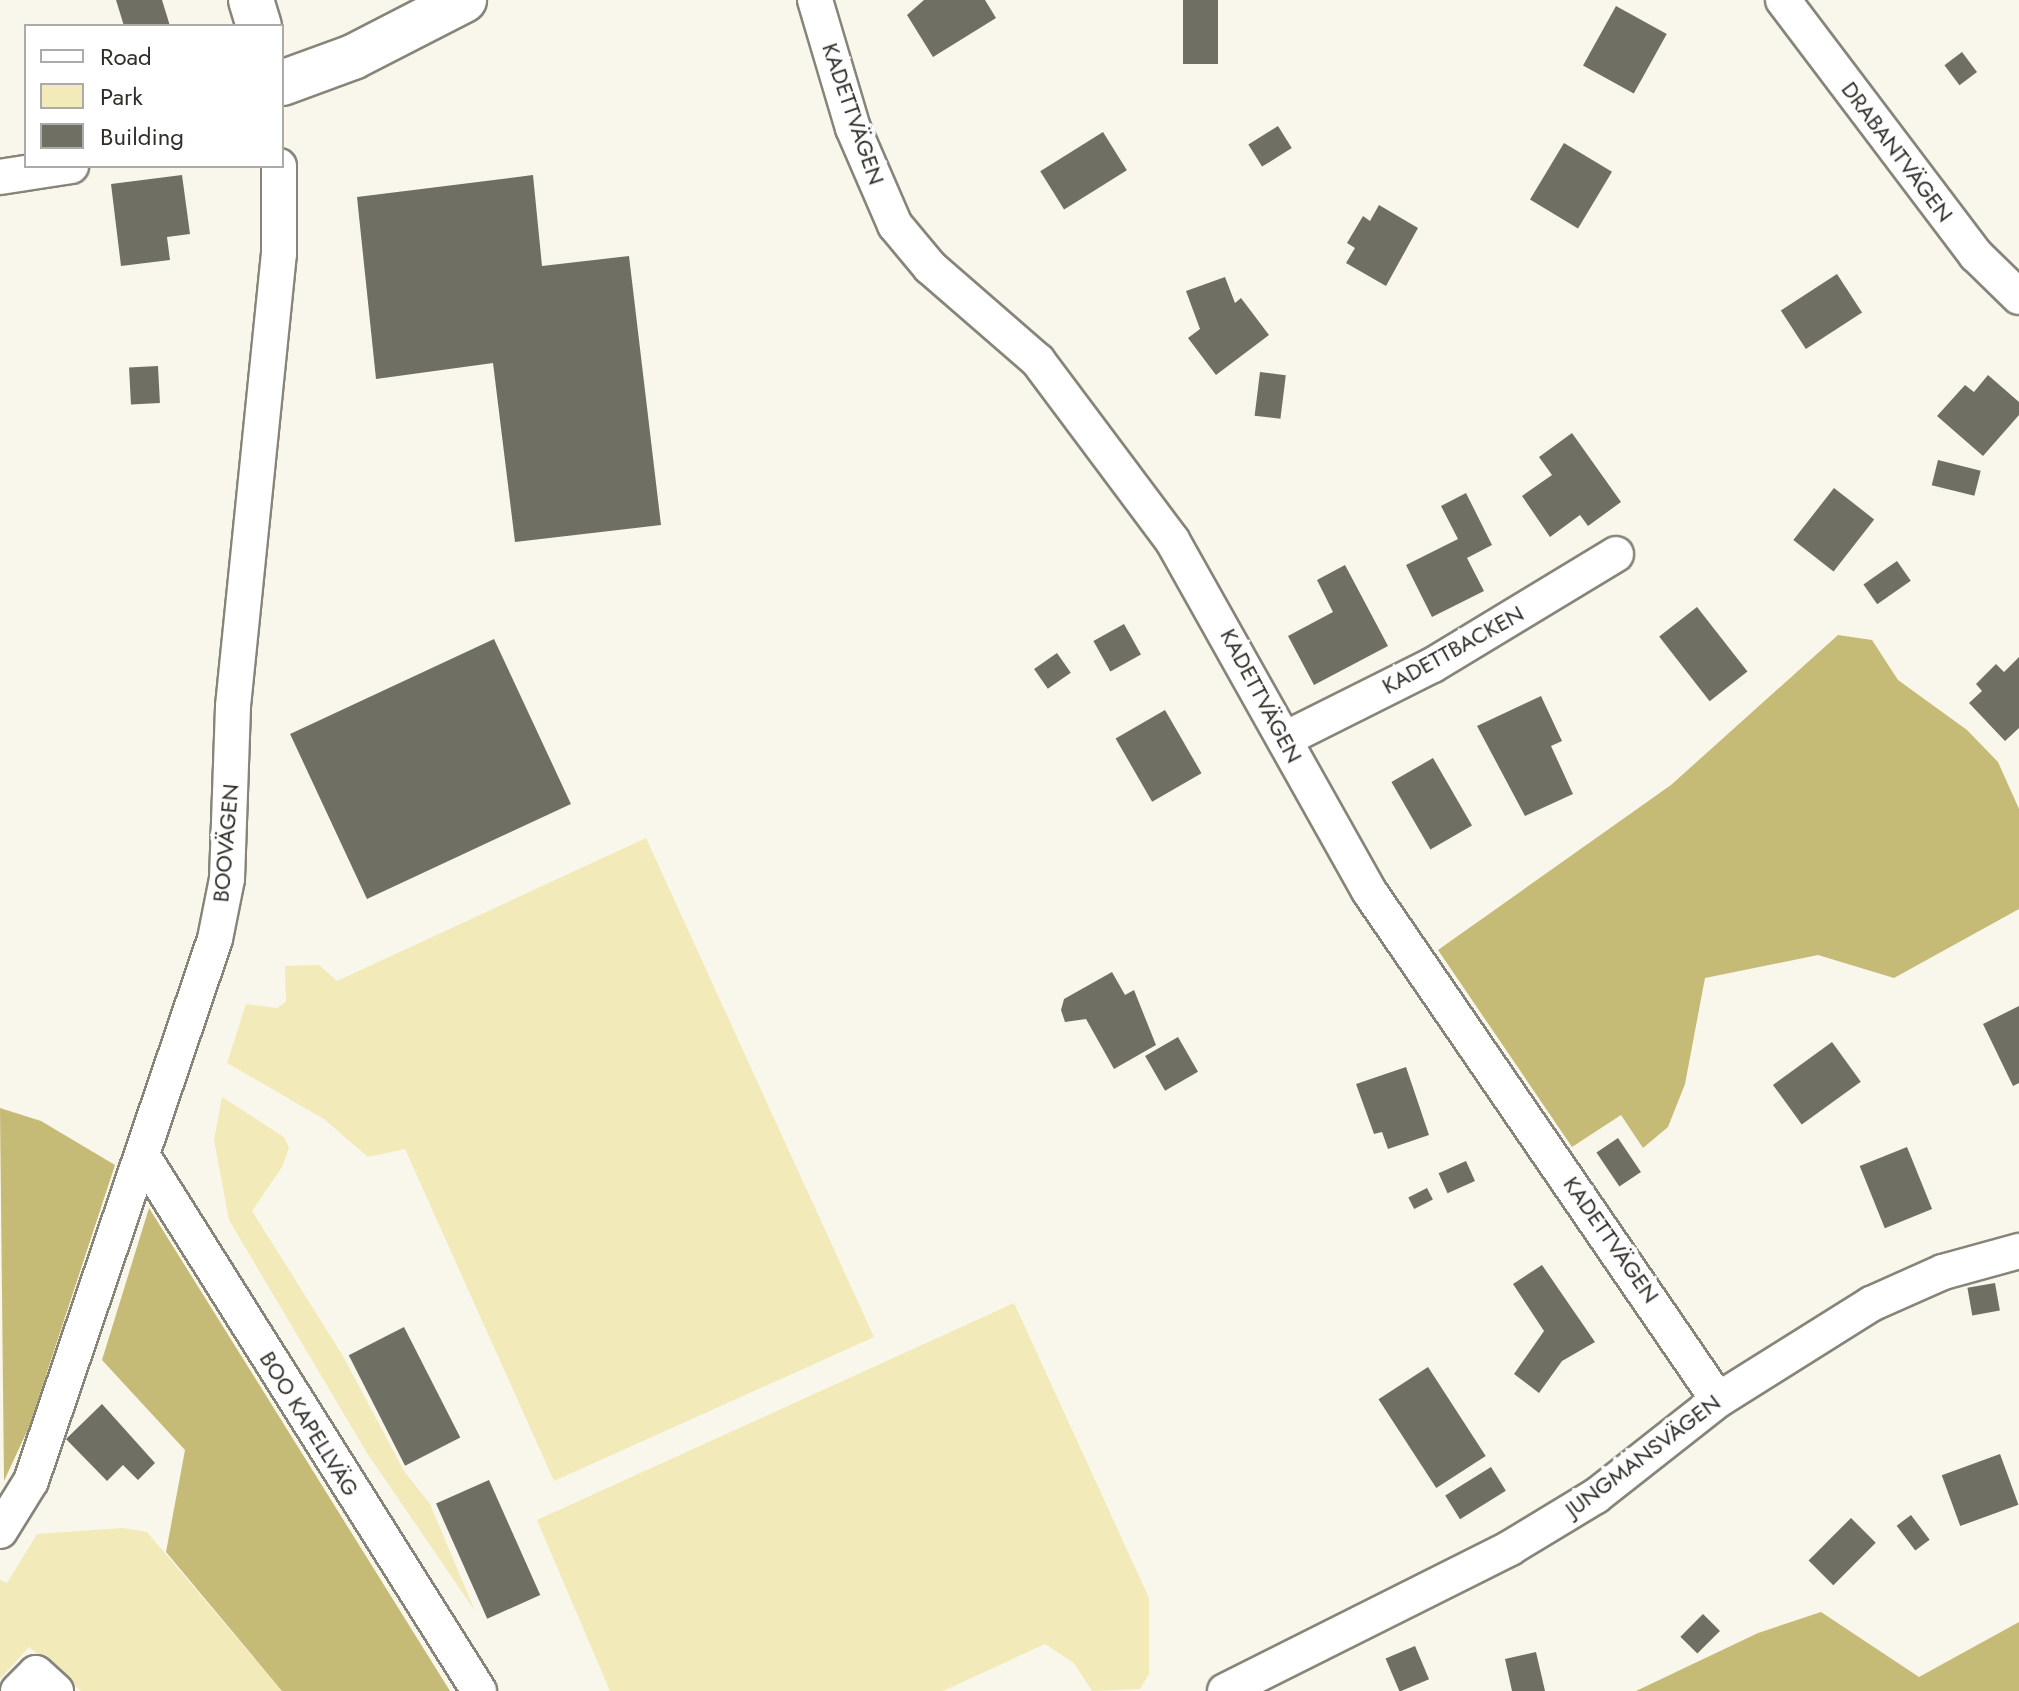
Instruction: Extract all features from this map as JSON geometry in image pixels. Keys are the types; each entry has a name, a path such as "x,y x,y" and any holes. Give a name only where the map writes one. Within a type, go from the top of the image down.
{"street":[{"path":"251,0 258,24"},
{"path":"284,82 353,57 464,0"},
{"name":"KADETTVÄGEN","path":"815,0 853,128 895,225 930,267 1030,353 1172,540 1335,834 1435,993 1589,1206 1718,1400"},
{"name":"DRABANTVÄGEN","path":"1783,0 1976,255 2019,297"},
{"path":"0,177 58,168"},
{"name":"BOOVÄGEN","path":"0,1531 31,1481 196,1004 227,879 233,706 279,254 279,168"},
{"name":"KADETTBACKEN","path":"1285,739 1433,665 1616,554"},
{"name":"BOO KAPELLVÄG","path":"142,1155 479,1691"},
{"name":"JUNGMANSVÄGEN","path":"1225,1691 1510,1548 1596,1496 1718,1400 1871,1304 1943,1272 2019,1251"},
{"path":"18,1691 36,1673 56,1691"}],"green space":[{"path":"646,838 874,1337 554,1481 405,1149 368,1157 324,1119 227,1063 246,1004 277,1008 286,1002 285,966 319,965 337,981"},
{"path":"222,1097 284,1137 289,1148 282,1167 252,1211 343,1356 404,1471 430,1504 475,1611 367,1453 229,1220 214,1140"},
{"path":"1014,1303 1149,1598 1149,1674 1140,1689 1092,1691 1074,1663 1045,1644 943,1691 610,1691 537,1520"},
{"path":"122,1528 147,1532 282,1691 81,1691 29,1647 0,1679 0,1580 7,1583 37,1534"}],"shaded area":[{"path":"1838,635 1872,640 1898,680 1967,730 1998,762 2019,809 2019,909 1894,978 1818,955 1705,978 1685,1084 1668,1127 1643,1148 1621,1115 1572,1147 1438,950 1671,785"},
{"path":"0,1108 41,1121 115,1165 29,1427 4,1481"},
{"path":"149,1208 450,1691 282,1691 166,1552 185,1450 102,1360"},
{"path":"1821,1612 1919,1677 2019,1622 2019,1691 1636,1691 1758,1633"}],"building":[{"path":"116,0 162,0 169,24 123,24"},
{"path":"924,0 985,0 996,18 933,57 907,15"},
{"path":"1183,0 1218,0 1218,64 1183,64"},
{"path":"1616,6 1667,34 1634,94 1583,65"},
{"path":"1962,52 1977,72 1959,85 1944,65"},
{"path":"1278,126 1292,148 1262,167 1248,145"},
{"path":"1103,132 1127,170 1064,209 1040,171"},
{"path":"1564,143 1612,172 1578,228 1530,200"},
{"path":"182,175 190,234 167,237 170,260 121,266 111,184"},
{"path":"533,175 542,266 629,256 661,525 515,542 493,363 376,379 357,197"},
{"path":"1379,205 1418,228 1386,286 1346,263 1355,248 1347,243 1363,216 1370,221"},
{"path":"1837,274 1862,313 1806,349 1781,310"},
{"path":"1225,277 1235,303 1241,298 1269,335 1216,375 1188,338 1200,329 1186,291"},
{"path":"158,366 160,403 131,404 129,368"},
{"path":"1260,372 1286,375 1280,419 1255,416"},
{"path":"1988,375 2019,402 2019,415 1983,456 1937,416 1965,385 1974,392"},
{"path":"1572,433 1621,502 1588,526 1580,515 1550,537 1522,496 1552,475 1539,457"},
{"path":"1938,460 1981,471 1974,496 1932,485"},
{"path":"1834,488 1874,519 1834,571 1793,540"},
{"path":"1466,493 1492,545 1467,558 1484,591 1432,617 1406,565 1458,539 1441,506"},
{"path":"1897,561 1911,581 1877,604 1863,585"},
{"path":"1345,565 1388,646 1314,685 1288,636 1333,612 1317,580"},
{"path":"1697,607 1747,672 1710,701 1659,637"},
{"path":"1124,624 1141,655 1110,672 1093,641"},
{"path":"494,639 571,804 367,899 290,734"},
{"path":"1057,653 1071,673 1048,689 1034,669"},
{"path":"2019,657 2019,728 2005,741 1969,703 1982,691 1976,684 1996,664 2004,672"},
{"path":"1541,696 1562,741 1551,746 1573,794 1525,816 1477,726"},
{"path":"1165,710 1202,773 1152,802 1116,738"},
{"path":"1433,758 1472,826 1430,850 1391,782"},
{"path":"1112,972 1125,995 1134,990 1156,1045 1114,1069 1086,1019 1065,1022 1061,1010 1064,999"},
{"path":"2019,1006 2019,1083 2013,1086 1983,1024"},
{"path":"1178,1037 1198,1072 1165,1091 1145,1056"},
{"path":"1832,1042 1861,1082 1802,1125 1773,1085"},
{"path":"1406,1067 1429,1135 1388,1149 1382,1132 1374,1134 1356,1084"},
{"path":"1618,1138 1641,1172 1619,1187 1596,1153"},
{"path":"1907,1147 1932,1209 1885,1228 1860,1166"},
{"path":"1466,1161 1475,1181 1448,1193 1439,1173"},
{"path":"1427,1188 1433,1200 1414,1209 1408,1198"},
{"path":"1542,1265 1595,1342 1562,1361 1539,1393 1514,1374 1544,1331 1513,1284"},
{"path":"1995,1283 2000,1311 1972,1315 1967,1288"},
{"path":"404,1327 460,1437 405,1466 349,1355"},
{"path":"1428,1367 1486,1456 1436,1488 1379,1399"},
{"path":"102,1404 155,1463 138,1480 123,1465 107,1481 66,1439"},
{"path":"2000,1454 2018,1505 1960,1526 1942,1475"},
{"path":"1491,1467 1506,1491 1460,1519 1445,1496"},
{"path":"489,1480 540,1595 487,1619 436,1504"},
{"path":"1911,1515 1930,1540 1915,1551 1897,1526"},
{"path":"1851,1518 1876,1543 1833,1585 1809,1560"},
{"path":"1703,1614 1720,1631 1697,1654 1680,1637"},
{"path":"1415,1646 1429,1679 1399,1691 1386,1659"},
{"path":"1536,1652 1545,1691 1512,1691 1505,1659"}]}
